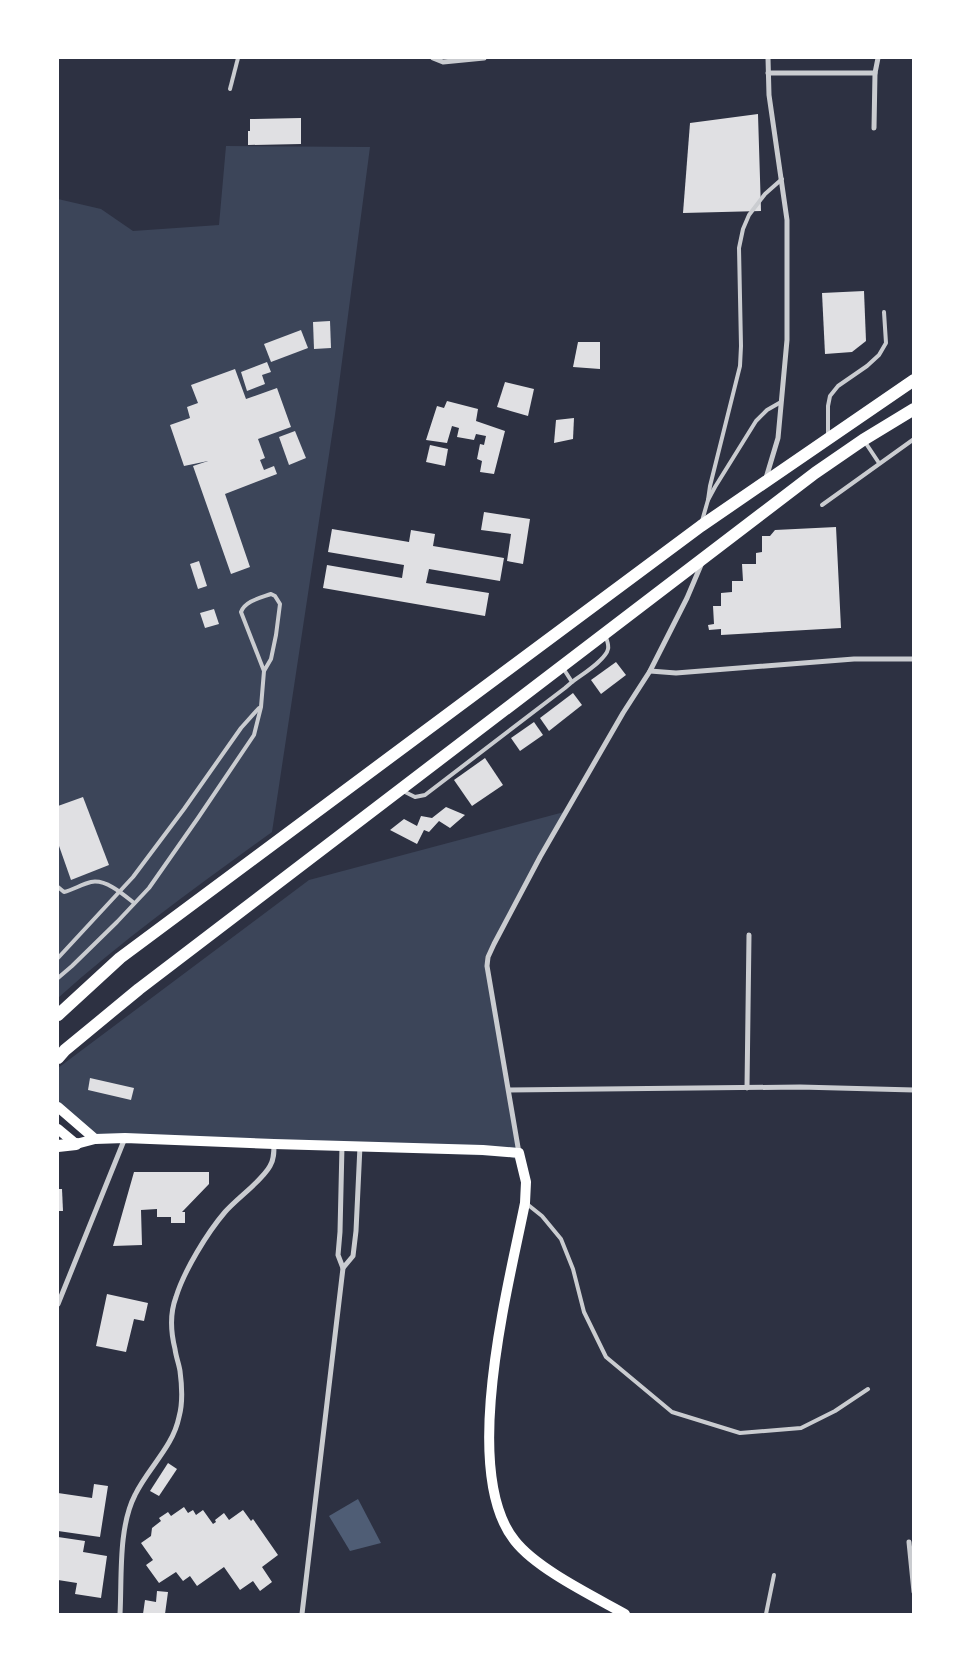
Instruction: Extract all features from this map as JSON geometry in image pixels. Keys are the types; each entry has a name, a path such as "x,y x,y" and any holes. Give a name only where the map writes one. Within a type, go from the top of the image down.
{"main road":[{"path":"58,1015 120,958 701,526 914,380"},
{"path":"58,1058 65,1050 139,989 815,473 863,440 914,409"},
{"path":"58,1107 95,1139"},
{"path":"58,1129 76,1144"},
{"path":"58,1146 95,1139 126,1138 483,1150 519,1153 526,1182 525,1203 496,1350 488,1440 493,1490 499,1513 514,1540 533,1559 625,1614"}],"street":[{"path":"433,58 442,62 484,58"},
{"path":"764,482 778,438 787,340 787,220 769,96 768,58"},
{"path":"874,128 875,73 878,58"},
{"path":"768,73 875,73"},
{"path":"519,1153 487,966 488,957 540,857 623,713 650,671 687,598 703,560"},
{"path":"650,671 676,673 854,659 914,659"},
{"path":"747,1088 749,935"},
{"path":"509,1090 800,1087 914,1090"},
{"path":"58,1304 126,1138"},
{"path":"120,1614 123,1549 127,1516 135,1495 175,1434 180,1415 182,1396 180,1371 174,1348 172,1319 175,1298 197,1253 215,1224 224,1212 270,1166 273,1159 274,1144"},
{"path":"302,1614 343,1268 338,1255 342,1146"},
{"path":"343,1268 352,1256 356,1232 360,1146"},
{"path":"909,1542 914,1592"}],"lane":[{"path":"230,89 238,58"},
{"path":"701,526 740,366 739,248 743,229 749,215 765,194 782,179"},
{"path":"828,438 828,406 830,396 838,386 867,366 879,355 886,344 884,312"},
{"path":"708,500 756,421 767,410 781,402"},
{"path":"822,505 914,439"},
{"path":"863,440 879,463"},
{"path":"58,978 117,922 149,888 254,735 261,707 264,671 271,659 275,646 280,604 275,596 271,594 243,606 241,612 264,671"},
{"path":"401,790 415,797 425,795 601,660 608,651 605,634"},
{"path":"563,667 572,682"},
{"path":"58,958 120,892 184,809 241,728 261,707"},
{"path":"58,887 64,892 92,882 103,883 120,892 134,903"},
{"path":"525,1203 542,1216 561,1239 573,1269 584,1312 606,1357 672,1412 740,1433 801,1428 835,1411 868,1389"},
{"path":"766,1614 774,1575"}],"shaded area":[{"path":"226,146 370,147 335,415 272,832 136,933 58,998 58,199 101,209 133,231 219,225"},
{"path":"564,812 537,857 485,957 485,966 522,1162 510,1157 125,1138 99,1139 58,1106 58,1068 309,880"},
{"path":"358,1499 381,1543 350,1551 329,1516"}],"building":[{"path":"758,114 761,211 683,213 690,123"},
{"path":"301,118 301,144 248,145 250,119"},
{"path":"864,291 866,341 852,352 825,354 822,293"},
{"path":"330,321 331,348 314,349 313,322"},
{"path":"301,330 308,348 271,362 264,344"},
{"path":"578,342 600,342 600,369 573,367"},
{"path":"267,362 271,372 262,375 265,384 247,391 241,372"},
{"path":"235,369 246,399 277,388 291,427 258,439 265,458 260,460 264,470 274,466 277,474 225,494 250,567 231,574 193,466 208,461 184,466 170,425 190,418 187,407 198,403 191,385"},
{"path":"505,382 534,389 528,416 497,407"},
{"path":"447,401 478,409 476,421 505,431 494,474 480,472 482,461 477,459 480,444 484,445 486,436 476,434 474,440 457,437 459,428 452,426 447,443 426,440 437,406 444,408"},
{"path":"574,418 573,439 554,443 556,420"},
{"path":"295,431 306,458 289,465 279,437"},
{"path":"430,445 448,449 445,466 426,462"},
{"path":"484,512 530,519 523,564 507,561 511,534 481,530"},
{"path":"836,527 841,628 721,635 721,629 709,630 708,625 714,624 713,606 721,606 721,593 732,592 732,581 743,581 742,564 756,564 756,553 762,552 762,536 770,536 775,530"},
{"path":"332,529 409,542 411,530 435,534 433,546 504,558 500,581 429,569 426,583 489,593 485,616 323,588 327,565 402,578 404,565 328,552"},
{"path":"199,561 207,586 198,589 190,564"},
{"path":"214,609 219,624 205,628 200,613"},
{"path":"616,662 626,675 601,694 591,680"},
{"path":"573,693 582,705 549,731 540,718"},
{"path":"534,722 543,735 520,751 511,738"},
{"path":"485,758 503,785 472,806 454,780"},
{"path":"83,797 109,865 71,880 58,843 58,806"},
{"path":"446,807 465,815 450,828 439,821 429,832 424,830 417,844 390,830 404,819 417,826 421,816 432,818"},
{"path":"90,1078 134,1088 131,1100 88,1090"},
{"path":"134,1172 209,1172 209,1184 182,1212 185,1212 185,1223 171,1223 171,1217 157,1217 157,1209 141,1210 142,1245 113,1246"},
{"path":"58,1189 62,1189 63,1211 58,1211"},
{"path":"107,1294 148,1303 144,1321 134,1319 126,1352 96,1346"},
{"path":"168,1463 177,1469 159,1496 150,1491"},
{"path":"94,1484 108,1486 100,1537 58,1531 58,1493 92,1498"},
{"path":"184,1507 188,1513 193,1510 196,1515 203,1510 213,1524 224,1513 229,1520 243,1510 251,1521 253,1519 278,1555 262,1567 272,1582 260,1591 253,1581 240,1590 224,1567 197,1586 190,1576 183,1581 176,1572 159,1583 146,1565 153,1560 141,1543 151,1536 152,1528 161,1521 159,1518 168,1512 171,1516"},
{"path":"58,1537 85,1541 83,1552 107,1556 101,1598 75,1594 77,1583 58,1580"},
{"path":"157,1591 168,1592 165,1614 143,1614 145,1600 156,1602"}]}
